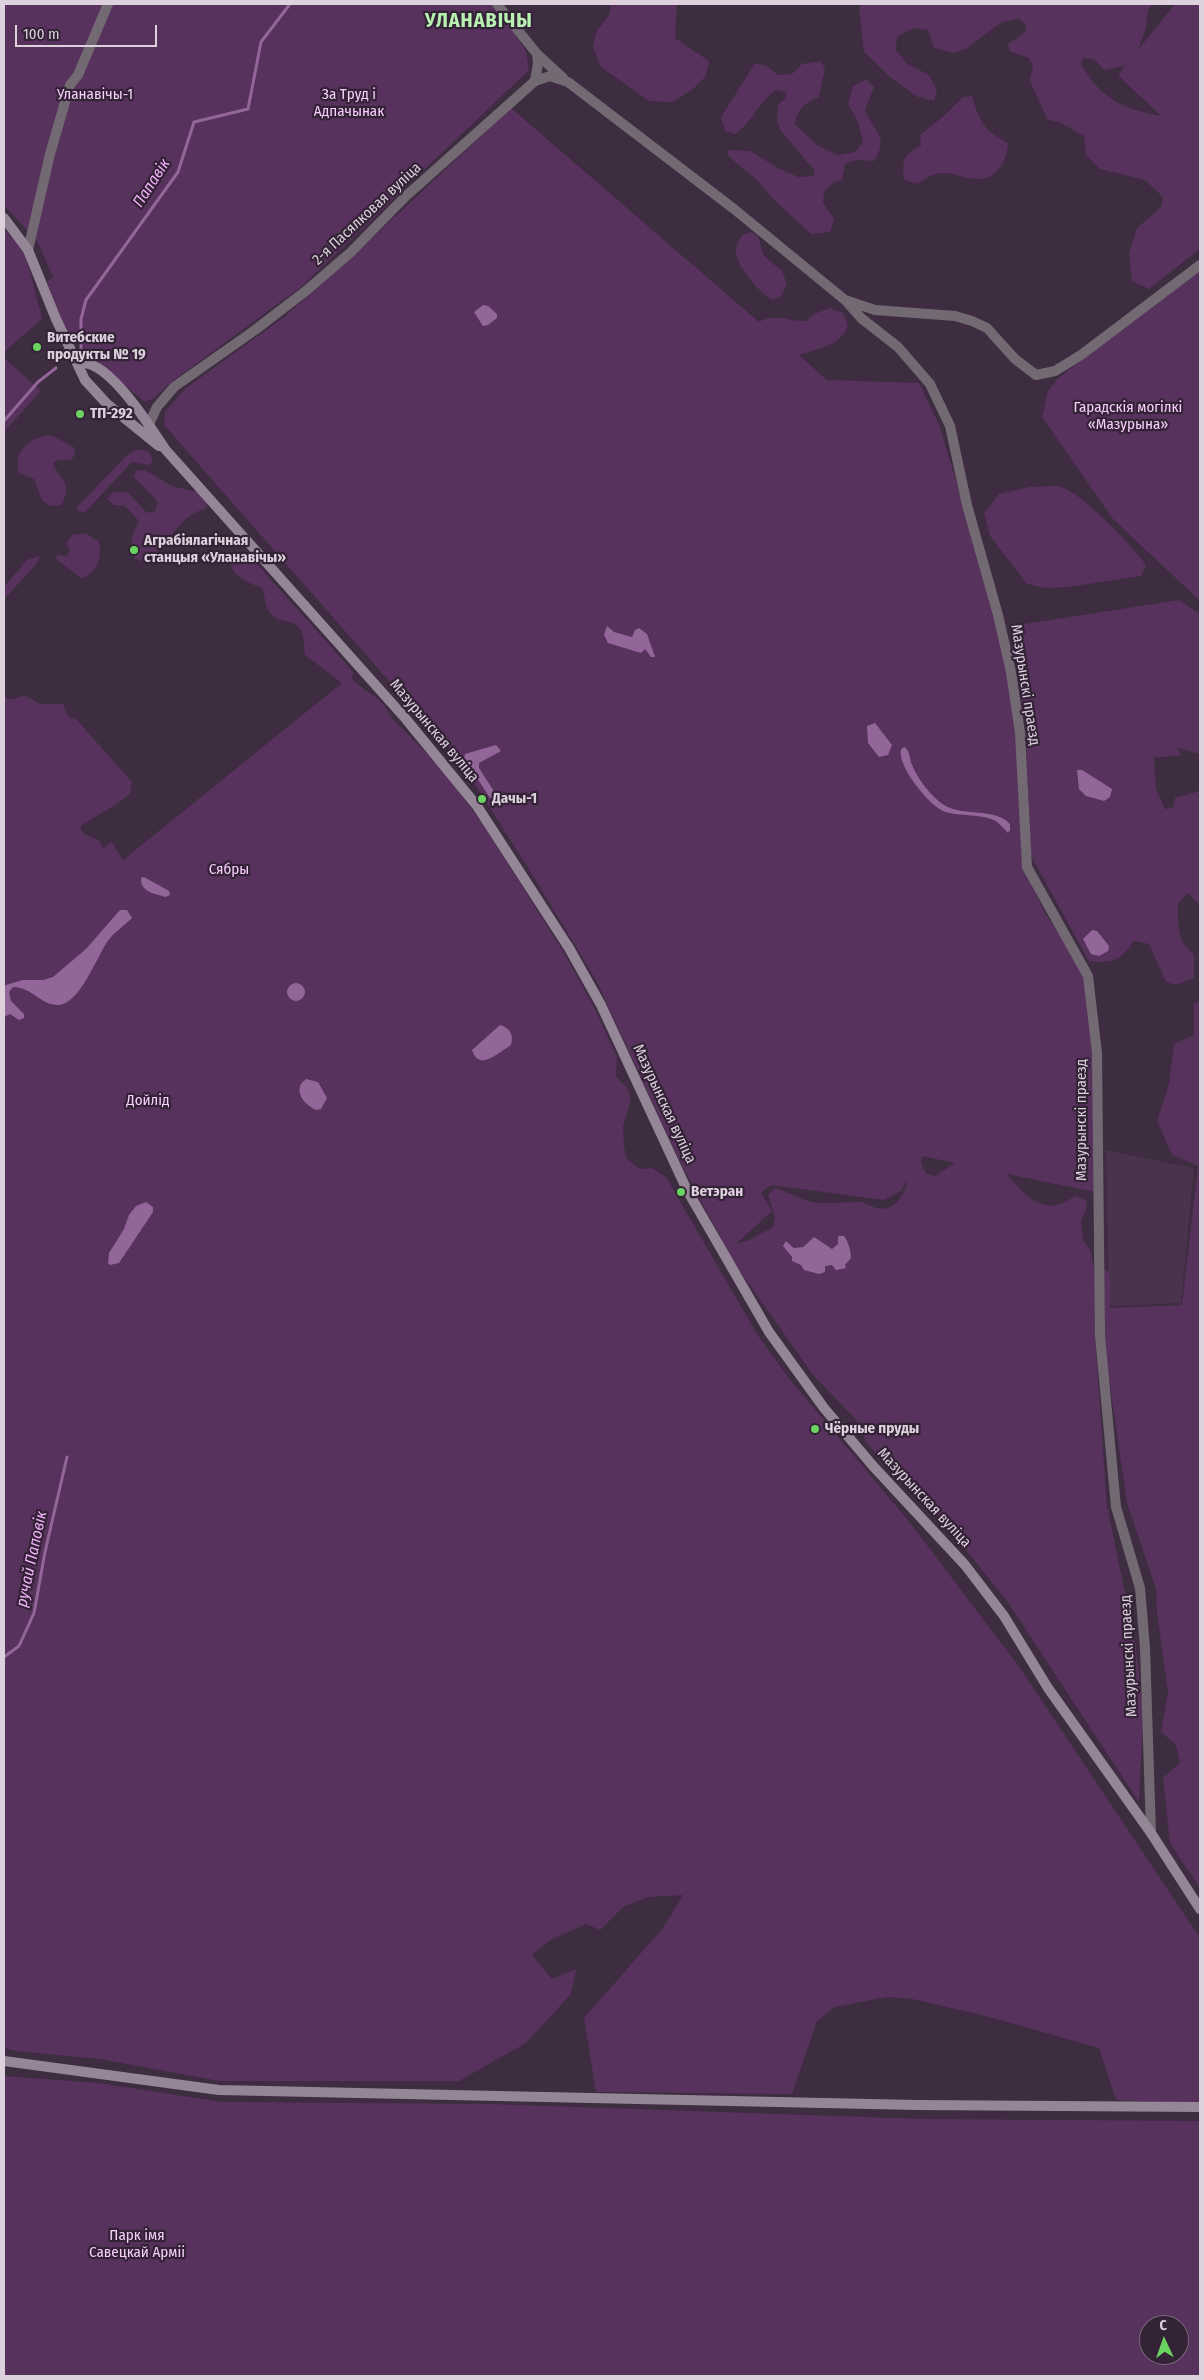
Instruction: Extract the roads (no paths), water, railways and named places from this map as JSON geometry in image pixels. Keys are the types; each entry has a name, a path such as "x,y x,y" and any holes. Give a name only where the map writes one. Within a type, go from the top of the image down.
{"street":[{"path":"28,250 50,154 70,85 78,75 108,4"},
{"path":"497,4 537,54 568,82 734,209 845,300 875,310 955,316 972,321 987,328 1015,359 1036,375 1055,371 1081,355 1200,265"},
{"path":"537,54 538,63 535,81 550,76 568,82"},
{"name":"2-я Пасялковая вуліца","path":"149,424 157,407 174,387 255,330 307,290 351,252 406,196 535,81"},
{"path":"4,218 28,250 85,380 107,404 165,449"},
{"name":"Мазурынскі праезд","path":"845,300 861,318 898,347 930,384 950,426 967,505 998,615 1011,672 1020,733 1027,867 1088,976 1097,1053 1100,1336 1116,1507 1140,1588 1145,1648 1151,1833"},
{"name":"Мазурынская вуліца","path":"75,360 95,366 118,386 149,424 165,449 405,718 477,806 569,948 601,1005 687,1190 769,1332 794,1368 867,1459 965,1565 1004,1616 1048,1688 1151,1833 1200,1909"},
{"path":"4,2060 219,2090 907,2105 1200,2107"}],"waterway":[{"name":"Папавік","path":"81,351 81,319 86,300 178,172 194,122 248,109 261,42 290,4"},
{"path":"4,421 38,382 56,368"},
{"name":"ручай Паповік","path":"4,1657 19,1646 34,1613 45,1552 67,1457"}],"place":[{"name":"Витебские продукты № 19","path":"37,347"},
{"name":"ТП-292","path":"80,414"},
{"name":"Аграбіялагічная станцыя «Уланавічы»","path":"134,550"},
{"name":"Дачы-1","path":"482,799"},
{"name":"Ветэран","path":"681,1192"},
{"name":"Чёрные пруды","path":"815,1429"}],"district":[{"name":"УЛАНАВІЧЫ","path":"479,21"}],"park label":[{"name":"Уланавічы-1","path":"95,95"},
{"name":"За Труд і Адпачынак","path":"349,104"},
{"name":"Гарадскія могілкі «Мазурына»","path":"1128,416"},
{"name":"Сябры","path":"229,870"},
{"name":"Дойлід","path":"148,1101"},
{"name":"Парк імя Савецкай Арміі","path":"137,2244"}]}
